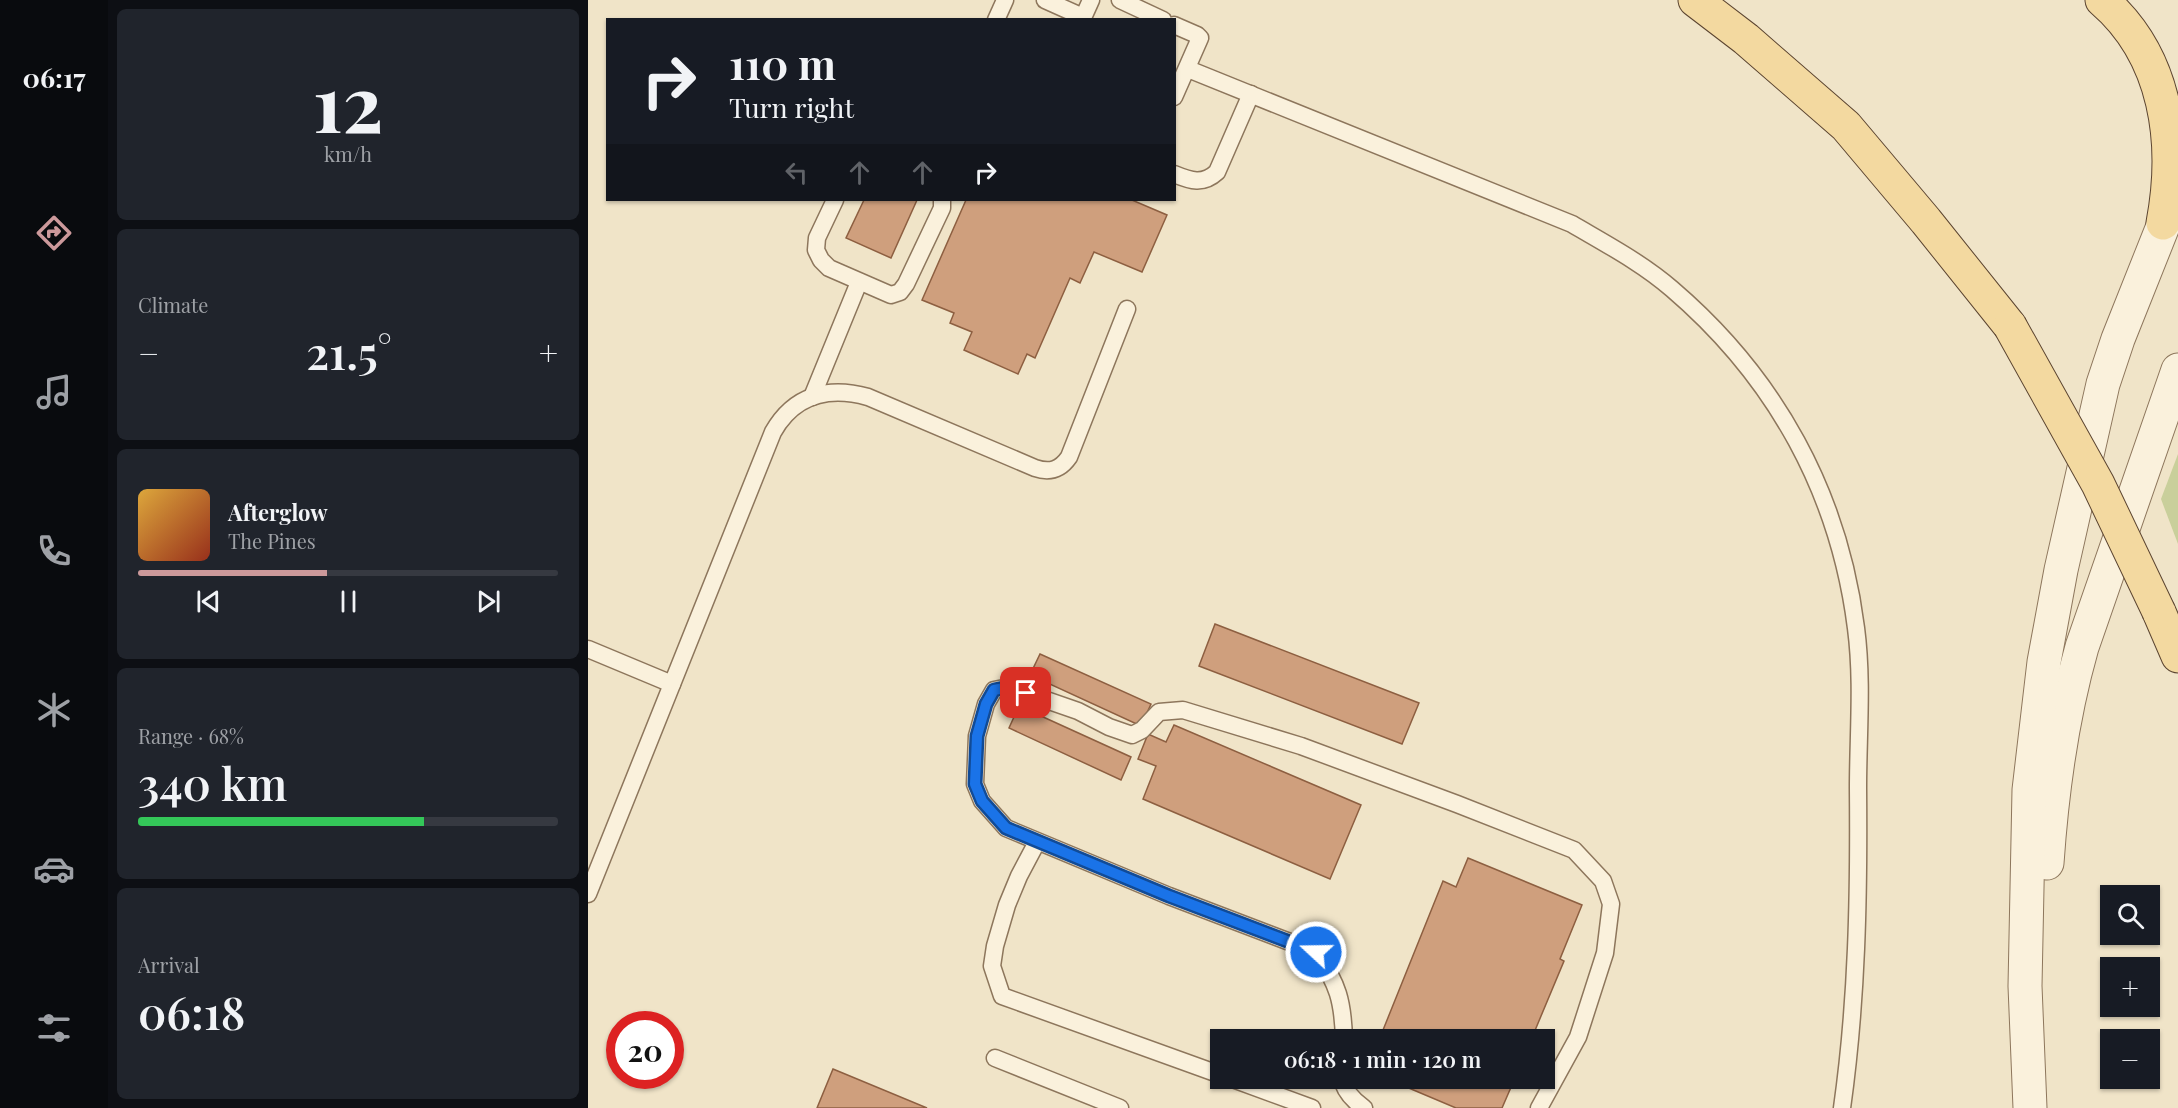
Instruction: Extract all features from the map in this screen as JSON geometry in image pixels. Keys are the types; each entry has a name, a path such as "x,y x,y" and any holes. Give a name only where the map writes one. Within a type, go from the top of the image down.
{"main road":[{"path":"1695,0 1746,39 1846,126 1926,220 2010,326 2098,484 2178,656"},
{"path":"2102,0 2129,28 2145,53 2158,79 2166,107 2173,165 2171,195 2163,223"}],"street":[{"path":"2030,1108 2025,986 2028,812 2032,749 2044,662 2061,570 2103,384 2114,350 2178,189"},
{"path":"2045,1108 2043,978 2046,877 2065,714 2082,647 2178,370"}],"lane":[{"path":"997,18 1005,0"},
{"path":"1045,0 1082,18 1091,0"},
{"path":"1120,0 1159,18"},
{"path":"1176,26 1197,34 1200,38 1176,93"},
{"path":"1188,69 1572,224 1623,253 1671,288 1714,327 1753,372 1786,421 1814,473 1829,511 1848,581 1856,631 1859,672 1859,906 1856,982 1842,1108"},
{"path":"1176,175 1193,181 1210,178 1217,172 1251,94"},
{"path":"835,201 817,238 816,250 824,265 887,295 900,292 906,284 942,208 942,201"},
{"path":"812,396 859,282"},
{"path":"590,885 774,432 788,412 812,396 840,392 868,397 1035,468 1051,471 1058,468 1069,457 1127,309"},
{"path":"588,649 672,684"},
{"path":"1343,1029 1340,994 1316,952 1169,896 1006,828 982,801 975,784 977,736 986,704 994,690 1009,687 1078,711 1109,727 1132,735 1142,730 1159,712 1183,710 1301,746 1574,850 1603,880 1611,904 1605,953 1578,1037 1539,1108"},
{"path":"1037,842 1007,905 995,946 992,966 1002,996 1210,1071"},
{"path":"995,1058 1120,1108"},
{"path":"1260,1089 1312,1108"},
{"path":"1347,1089 1354,1101 1364,1108"}],"green space":[{"path":"2178,454 2178,544 2161,499"}],"building":[{"path":"864,201 917,201 891,258 846,238"},
{"path":"966,201 1134,201 1167,215 1142,272 1094,252 1080,283 1070,278 1035,358 1027,354 1018,374 964,350 972,332 950,323 954,313 922,300"},
{"path":"1215,624 1419,703 1402,744 1199,666"},
{"path":"1040,654 1151,704 1141,726 1030,675"},
{"path":"1019,706 1131,757 1121,780 1009,728"},
{"path":"1174,725 1361,805 1330,879 1143,799 1156,766 1138,759 1148,734 1166,742"},
{"path":"1468,858 1582,905 1560,959 1564,961 1536,1029 1383,1029 1443,881 1456,887"},
{"path":"833,1069 927,1108 817,1108"},
{"path":"1411,1089 1510,1089 1502,1108 1456,1108"}],"route":[{"path":"1026,693 1009,687 994,690 986,704 977,736 975,784 982,801 1006,828 1169,896 1316,952"}]}
